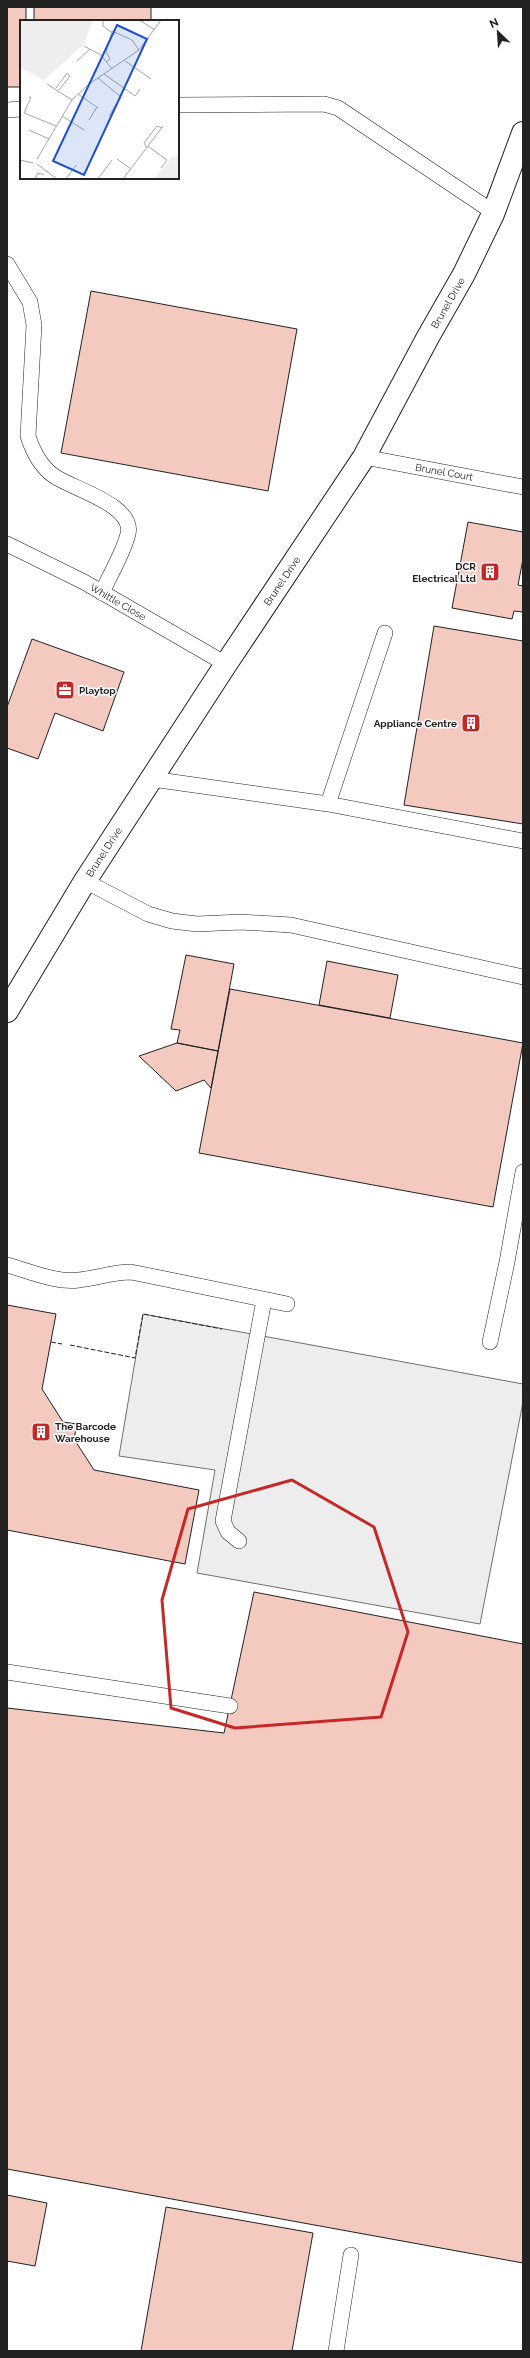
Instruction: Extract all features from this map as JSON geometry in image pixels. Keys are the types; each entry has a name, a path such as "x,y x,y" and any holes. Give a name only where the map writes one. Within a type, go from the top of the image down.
{"street":[{"name":"Brunel Drive","path":"7,1011 85,882 226,664 364,458 428,337 464,274 493,212 523,133"}],"lane":[{"path":"179,106 324,104 338,108 493,212"},
{"path":"7,110 20,109"},
{"path":"7,264 30,302 34,325 28,436 31,447 38,460 55,476 119,509 129,523 128,534 102,593"},
{"name":"Brunel Court","path":"364,458 523,486"},
{"name":"Whittle Close","path":"7,544 36,557 102,593 226,664"},
{"path":"328,804 385,633"},
{"path":"152,779 328,804 523,841"},
{"path":"85,882 148,914 172,921 197,924 236,922 291,925 523,978"},
{"path":"490,1342 523,1172"},
{"path":"7,1265 58,1279 78,1281 117,1272 131,1272 287,1304"},
{"path":"239,1541 228,1532 223,1521 264,1300"},
{"path":"7,1672 230,1706"},
{"path":"336,2351 351,2255"}],"highlighted area":[{"path":"292,1480 374,1527 408,1632 381,1717 235,1728 171,1708 162,1600 188,1509"}],"shaded area":[{"path":"143,1314 523,1384 523,1402 480,1624 197,1573 215,1470 119,1456"}],"building":[{"path":"7,7 26,7 26,20 20,20 20,87 7,87"},
{"path":"34,7 151,7 151,20 34,20"},
{"path":"91,291 297,329 268,491 61,453"},
{"name":"DCR Electrical Ltd","path":"468,522 523,532 523,559 518,585 523,586 523,612 514,611 512,619 452,608"},
{"name":"Appliance Centre","path":"434,626 523,641 523,824 404,805"},
{"name":"Playtop","path":"32,639 124,672 103,731 55,713 38,759 7,748 7,707"},
{"path":"186,955 234,964 218,1051 177,1043 180,1030 171,1029"},
{"path":"327,961 398,975 390,1018 319,1005"},
{"path":"230,989 523,1043 493,1207 199,1153"},
{"path":"177,1043 218,1051 211,1088 204,1080 176,1091 139,1056"},
{"name":"The Barcode Warehouse","path":"7,1305 56,1314 42,1389 63,1422 77,1424 74,1439 94,1470 199,1490 185,1564 7,1530"},
{"path":"254,1592 523,1644 523,2263 7,2169 7,1708 224,1733"},
{"path":"7,2195 47,2203 35,2266 7,2261"},
{"path":"166,2207 313,2233 292,2351 141,2351"}],"fence":[{"path":"70,1345 135,1358 143,1314 222,1329"},
{"path":"51,1342 62,1344"}],"place":[{"name":"DCR Electrical Ltd","path":"490,572"},
{"name":"Playtop","path":"65,690"},
{"name":"Appliance Centre","path":"471,723"},
{"name":"The Barcode Warehouse","path":"41,1432"}]}
